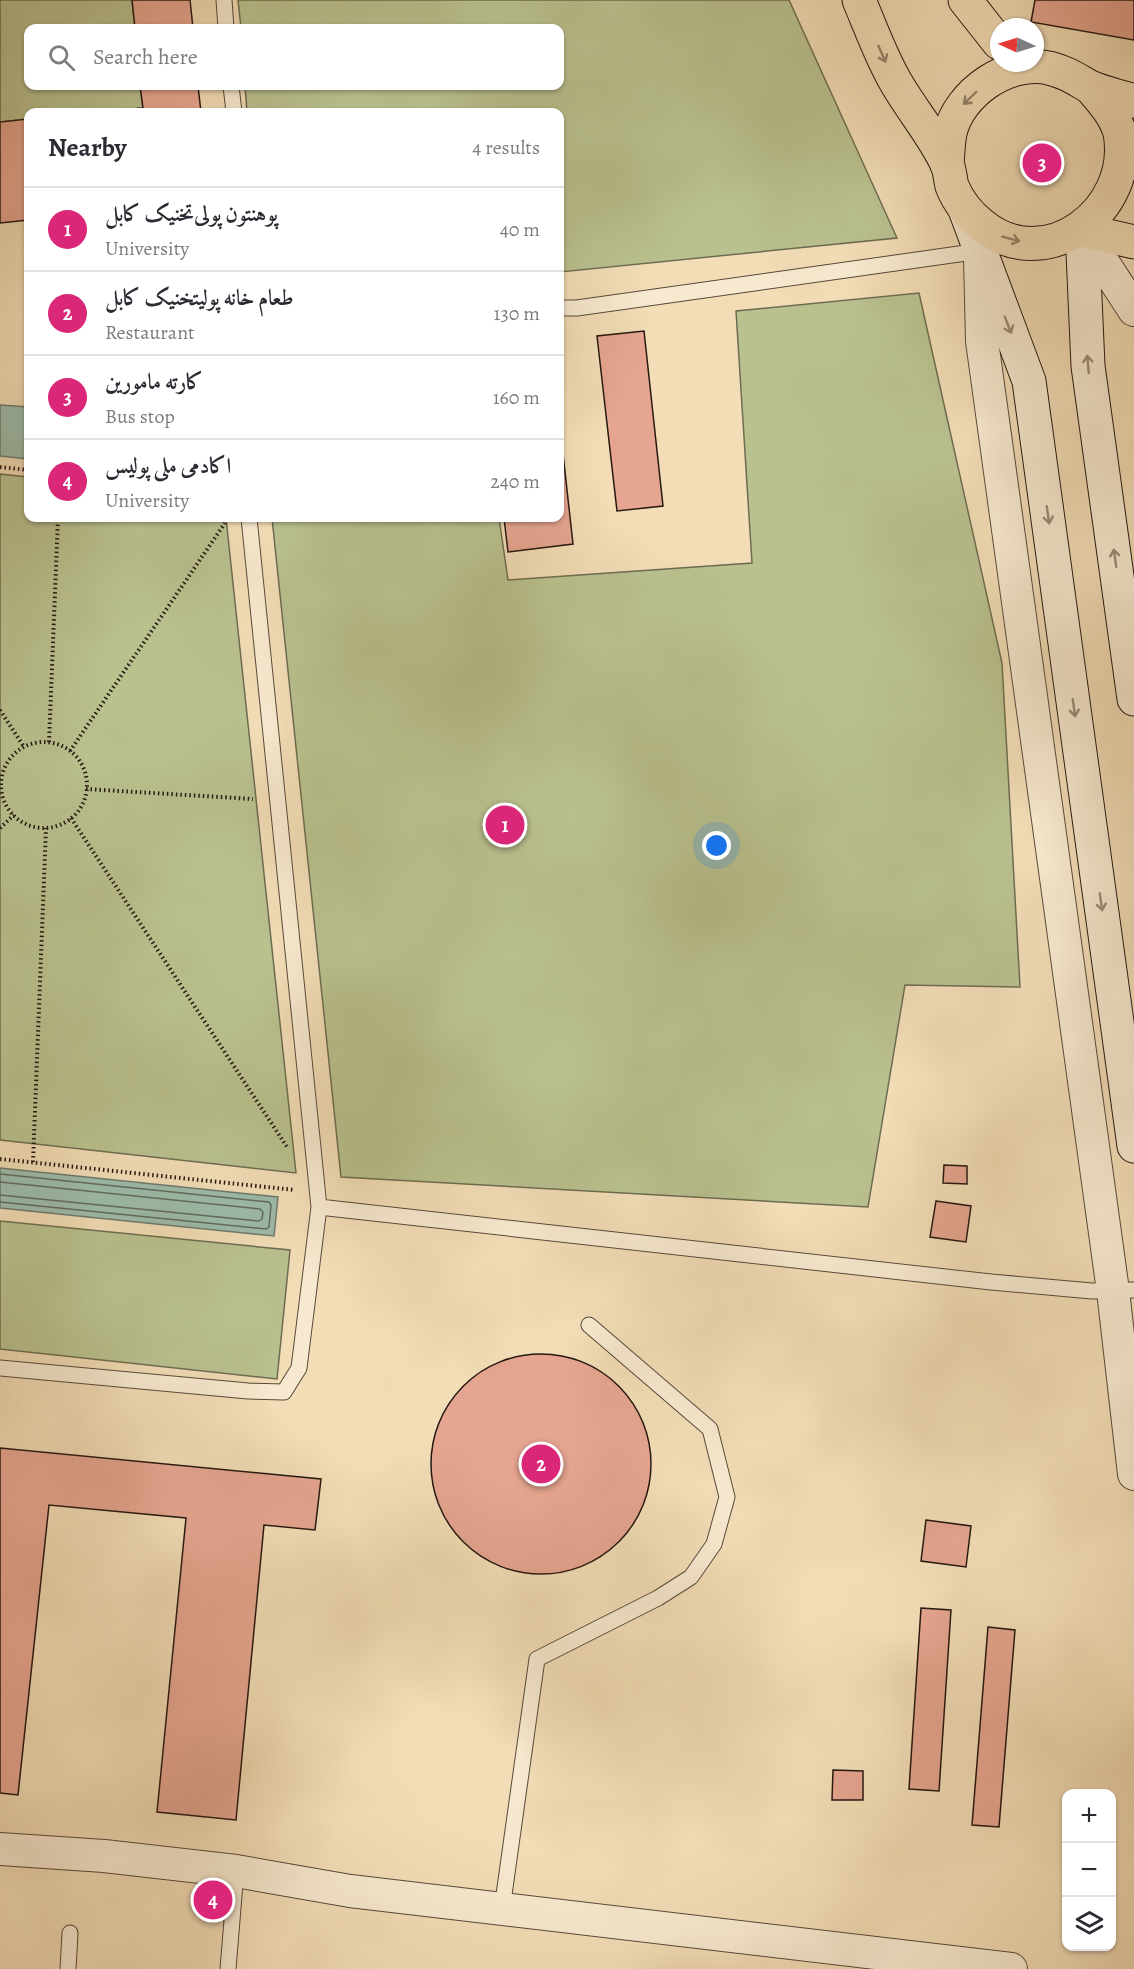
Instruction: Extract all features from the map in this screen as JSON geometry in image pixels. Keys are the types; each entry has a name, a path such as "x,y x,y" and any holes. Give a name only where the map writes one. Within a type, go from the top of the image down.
{"main road":[{"path":"859,0 893,78 947,165 953,187 964,207 1029,381 1134,1146"},
{"path":"965,0 990,32"},
{"path":"964,207 982,226 1005,239 1031,244 1058,241 1082,230 1103,212 1117,189 1123,161 1120,134 1109,109 1091,88 1070,74 1044,67"},
{"path":"947,165 950,132 963,104 989,80 1006,72"},
{"path":"1091,88 1134,100"},
{"path":"1082,230 1134,242"},
{"path":"1082,230 1088,366 1134,699"}],"street":[{"path":"1082,230 1134,310"},
{"path":"980,251 982,341 1123,1290 1134,1474"},
{"path":"0,1849 104,1856 237,1871 350,1892 1011,1969"}],"lane":[{"path":"224,0 226,24"},
{"path":"231,90 234,108"},
{"path":"564,308 980,251"},
{"path":"0,1368 284,1392 299,1368 318,1200 249,522"},
{"path":"318,1200 991,1282 1092,1291 1123,1290"},
{"path":"502,1909 537,1659 658,1598 691,1576 714,1544 727,1497 710,1429 589,1325"},
{"path":"228,1969 237,1871"},
{"path":"68,1969 70,1933"}],"path":[{"path":"0,467 24,470"},
{"path":"49,742 58,522"},
{"path":"70,751 225,522"},
{"path":"0,710 24,747"},
{"path":"36,742 49,742 70,751 79,760 85,773 86,789 80,809 59,825 46,828 34,827 14,815 6,805 1,784 5,767 24,747 36,742"},
{"path":"86,789 277,801"},
{"path":"0,828 14,815"},
{"path":"71,818 318,1200"},
{"path":"33,1162 46,828"},
{"path":"0,1159 318,1200"}],"green space":[{"path":"0,0 132,0 135,24 24,24 24,90 141,90 143,108 24,108 24,119 0,122"},
{"path":"238,0 789,0 897,238 564,272 564,108 247,108 245,90 564,90 564,24 241,24"},
{"path":"919,293 1002,663 1020,987 905,985 868,1207 341,1177 272,522 500,522 508,580 752,563 736,311"},
{"path":"0,474 24,477 24,522 226,522 296,1173 0,1140"},
{"path":"0,1221 290,1250 277,1379 0,1349"},
{"path":"540,1439 549,1440 556,1446 562,1453 562,1471 556,1478 549,1484 540,1485 531,1484 524,1478 518,1471 517,1462 518,1453 524,1446 531,1440"}],"water":[{"path":"0,405 24,407 24,459 0,456"},
{"path":"0,1168 278,1197 274,1236 0,1208"}],"building":[{"path":"132,0 190,0 193,24 135,24"},
{"path":"1035,0 1134,0 1134,40 1044,24 1044,18 1032,18"},
{"path":"141,90 198,90 201,108 143,108"},
{"path":"24,119 24,220 0,223 0,122"},
{"path":"644,331 663,506 617,511 597,336"},
{"path":"564,463 573,544 508,552 504,522 564,522"},
{"path":"944,1165 967,1166 967,1184 943,1183"},
{"path":"936,1201 971,1206 966,1242 930,1237"},
{"path":"541,1354 573,1359 593,1367 610,1379 626,1395 638,1412 646,1432 651,1464 646,1496 638,1516 626,1533 610,1549 593,1561 573,1569 541,1574 509,1569 489,1561 472,1549 456,1533 444,1516 436,1496 431,1464 436,1432 444,1412 456,1395 472,1379 489,1367 509,1359"},
{"path":"0,1448 321,1479 315,1530 264,1525 236,1820 157,1812 186,1518 49,1505 18,1795 0,1793"},
{"path":"926,1520 971,1526 966,1567 921,1561"},
{"path":"921,1608 951,1610 939,1791 909,1789"},
{"path":"988,1627 1015,1630 999,1827 972,1825"},
{"path":"833,1770 863,1771 863,1800 832,1800"}],"place":[{"name":"کارته مامورین","path":"1042,163"},
{"name":"پوهنتون پولی‌تخنیک کابل","path":"505,825"},
{"name":"طعام خانه پولیتخنیک کابل","path":"541,1464"},
{"name":"اکادمی ملی پولیس","path":"213,1900"}]}
